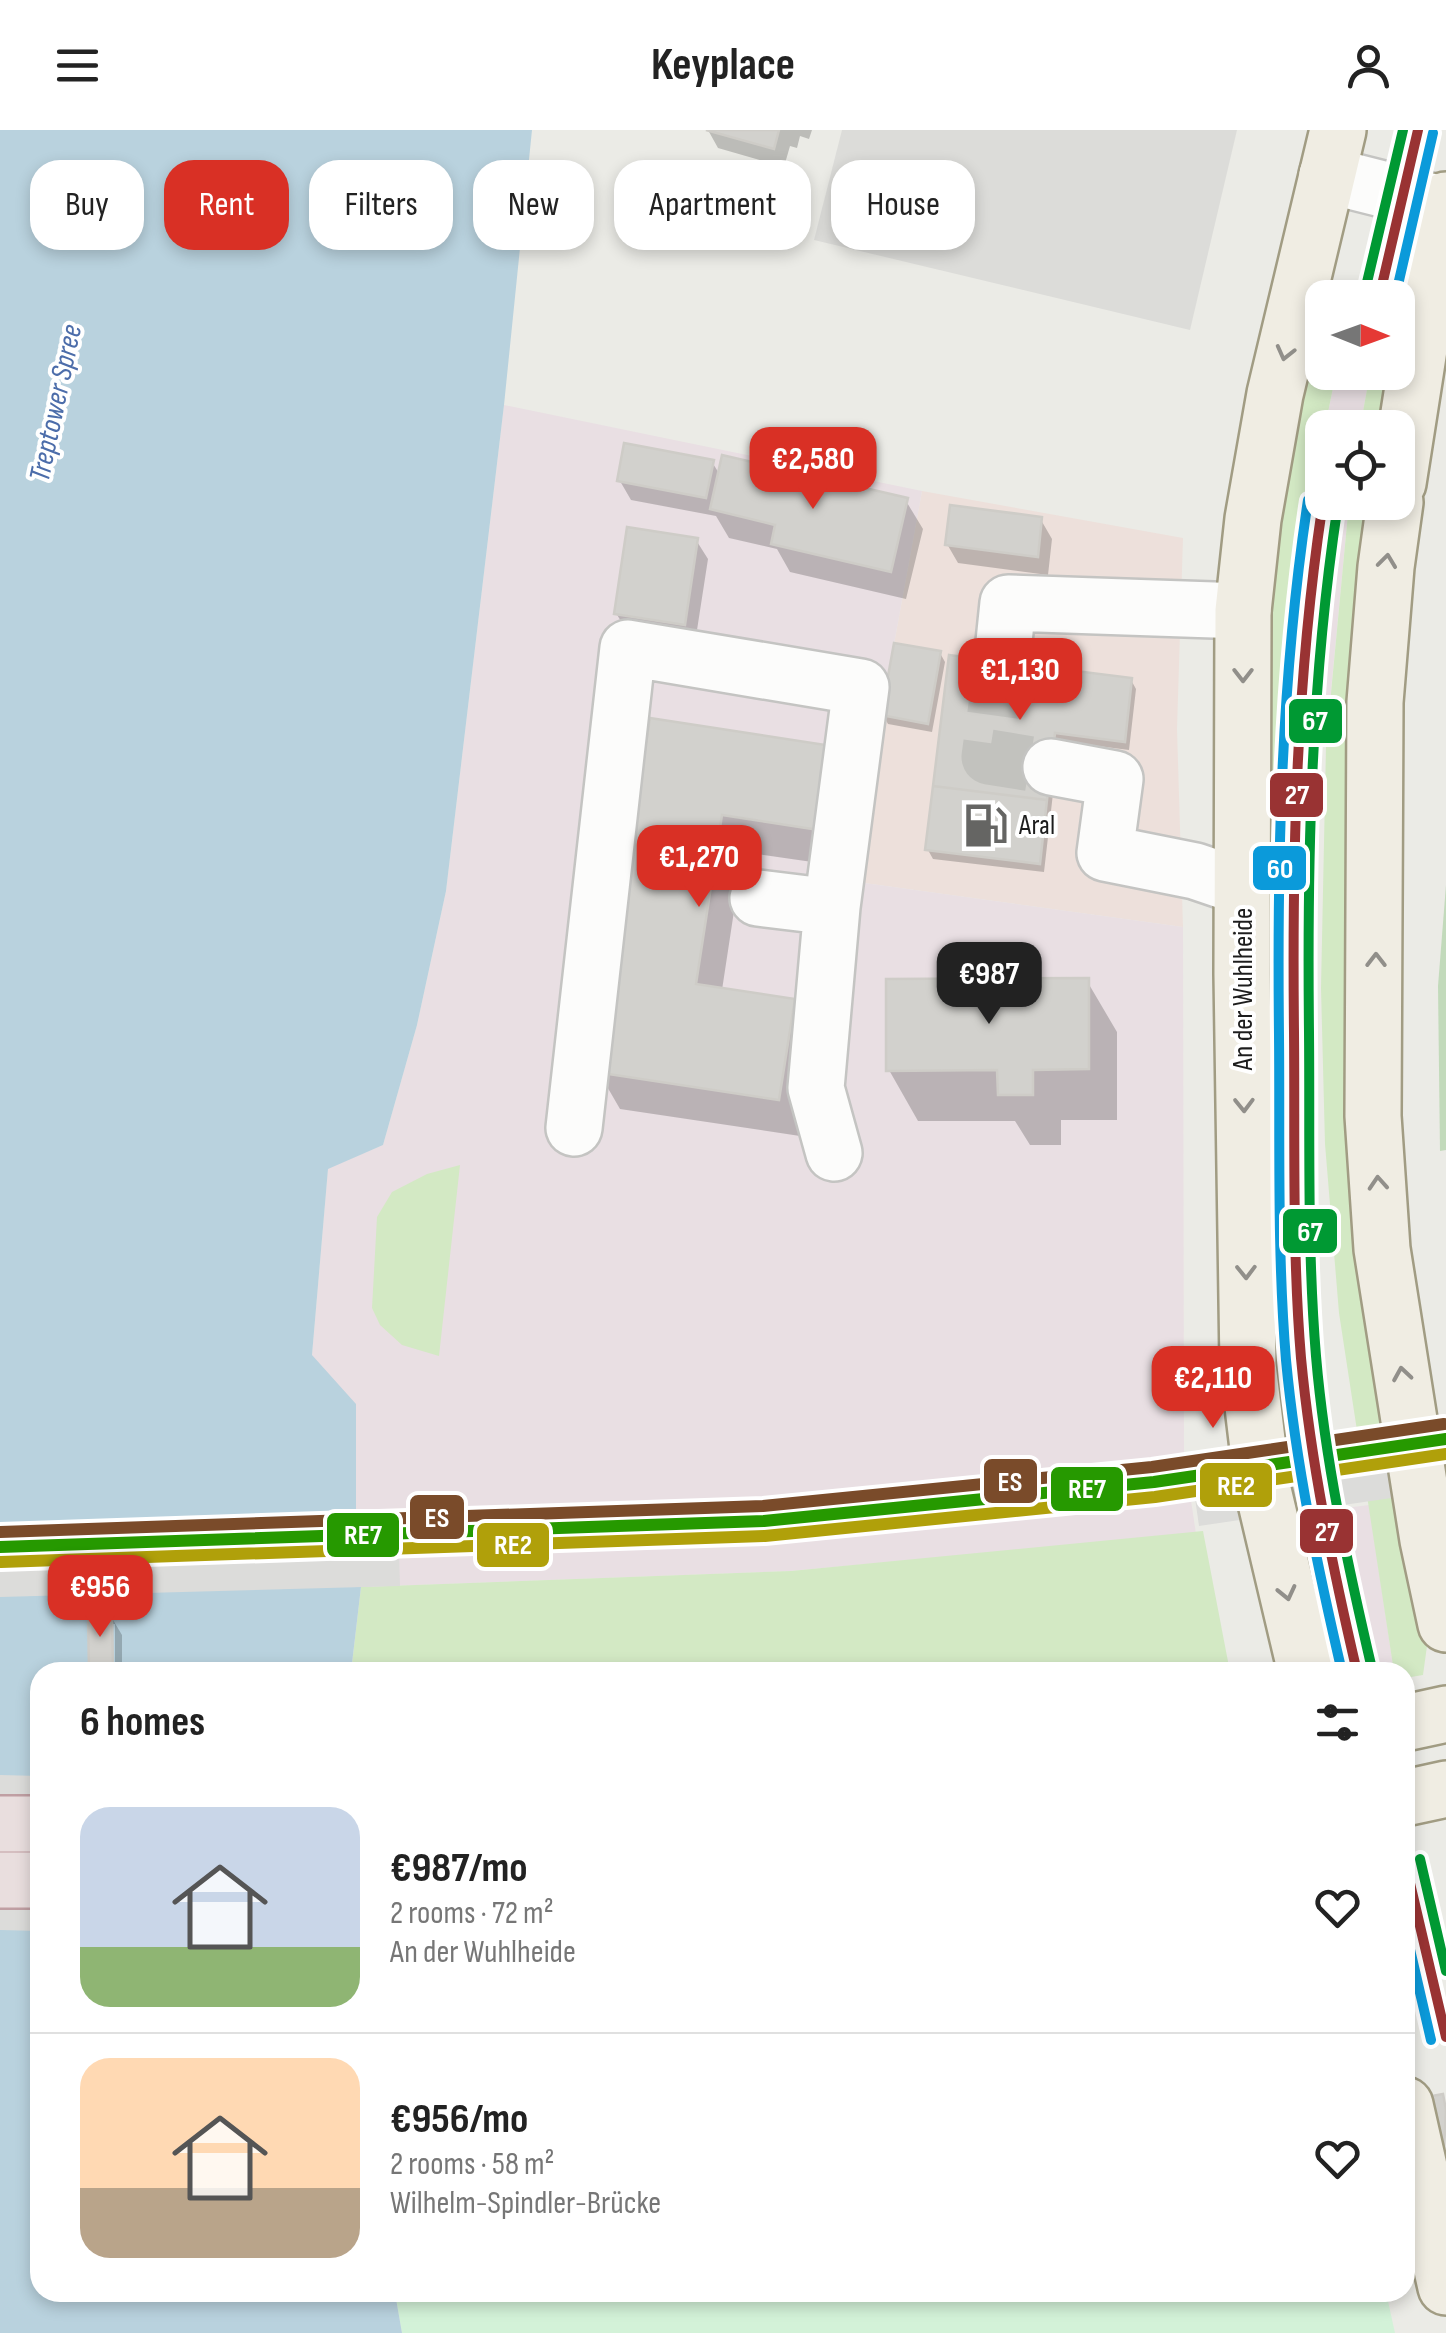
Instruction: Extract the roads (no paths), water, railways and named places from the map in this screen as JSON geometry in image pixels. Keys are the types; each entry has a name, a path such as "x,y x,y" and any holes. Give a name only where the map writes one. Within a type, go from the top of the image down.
{"highway":[{"path":"0,1824 30,1824"},
{"path":"0,1880 30,1880"}],"main road":[{"name":"An der Wuhlheide","path":"1304,1662 1263,1490 1248,1365 1243,611 1268,430 1333,153"},
{"path":"1409,410 1446,203"},
{"path":"1393,520 1375,702 1374,1116 1382,1249 1428,1540 1446,1624"},
{"path":"1415,1721 1446,1714"},
{"path":"1415,1796 1446,1789"},
{"path":"1415,2149 1446,2287"}],"street":[{"path":"1333,153 1446,203"},
{"path":"1002,662 1008,604 1243,611"},
{"path":"574,1128 628,648 861,687 832,908 816,1088 834,1153"},
{"path":"1051,767 1115,778 1106,853 1178,867 1242,886"},
{"path":"758,898 832,908"}],"water":[{"name":"Treptower Spree","path":"0,130 532,130 529,160 473,160 473,250 520,250 446,891 417,1025 383,1145 328,1169 312,1355 356,1404 356,1518 361,1587 352,1662 30,1662 30,2302 397,2302 402,2333 0,2333"}],"tunnel":[{"path":"1002,661 989,757 1051,767"}],"place":[{"name":"Aral","path":"986,825"}]}
